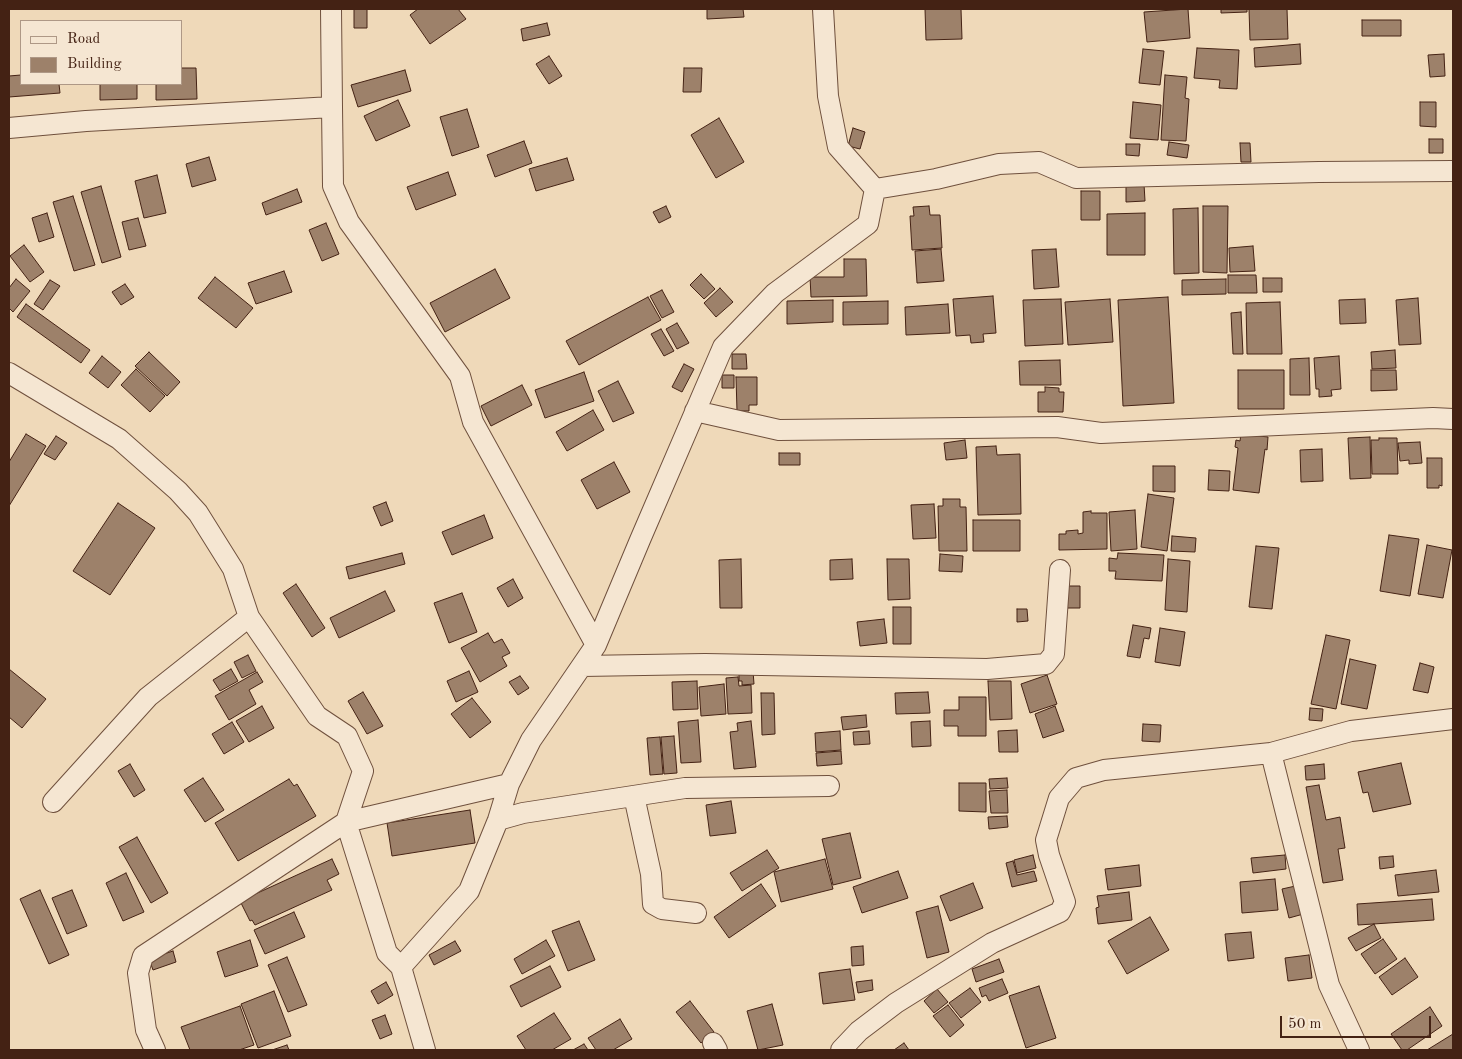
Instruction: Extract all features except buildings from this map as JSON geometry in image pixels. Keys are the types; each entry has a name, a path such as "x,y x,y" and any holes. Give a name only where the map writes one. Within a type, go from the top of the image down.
{"street":[{"path":"331,9 333,186 348,222 460,376 473,422 596,645"},
{"path":"823,9 828,96 838,147 875,189"},
{"path":"9,128 86,121 332,107"},
{"path":"875,189 999,164 1039,162 1076,178 1453,171"},
{"path":"401,967 469,891 498,820 510,784 531,740 596,645 723,347 775,293 868,224 875,189"},
{"path":"9,373 119,439 178,491 198,513 233,570 249,617 318,716 347,736 363,771 346,822 387,953 401,967 425,1050"},
{"path":"695,411 779,430 1058,427 1101,434 1433,418 1453,419"},
{"path":"582,666 705,664 987,670 1046,664 1054,654 1060,570"},
{"path":"53,802 148,697 249,617"},
{"path":"841,1050 859,1031 896,1002 992,944 1060,912 1065,902 1049,855 1046,840 1059,798 1076,778 1104,770 1271,753 1351,730 1453,719"},
{"path":"1271,753 1330,985 1359,1050"},
{"path":"155,1050 146,1030 138,972 143,956 346,822 510,784"},
{"path":"498,820 523,813 685,788 829,786"},
{"path":"634,796 651,874 653,904 662,910 696,913"}]}
